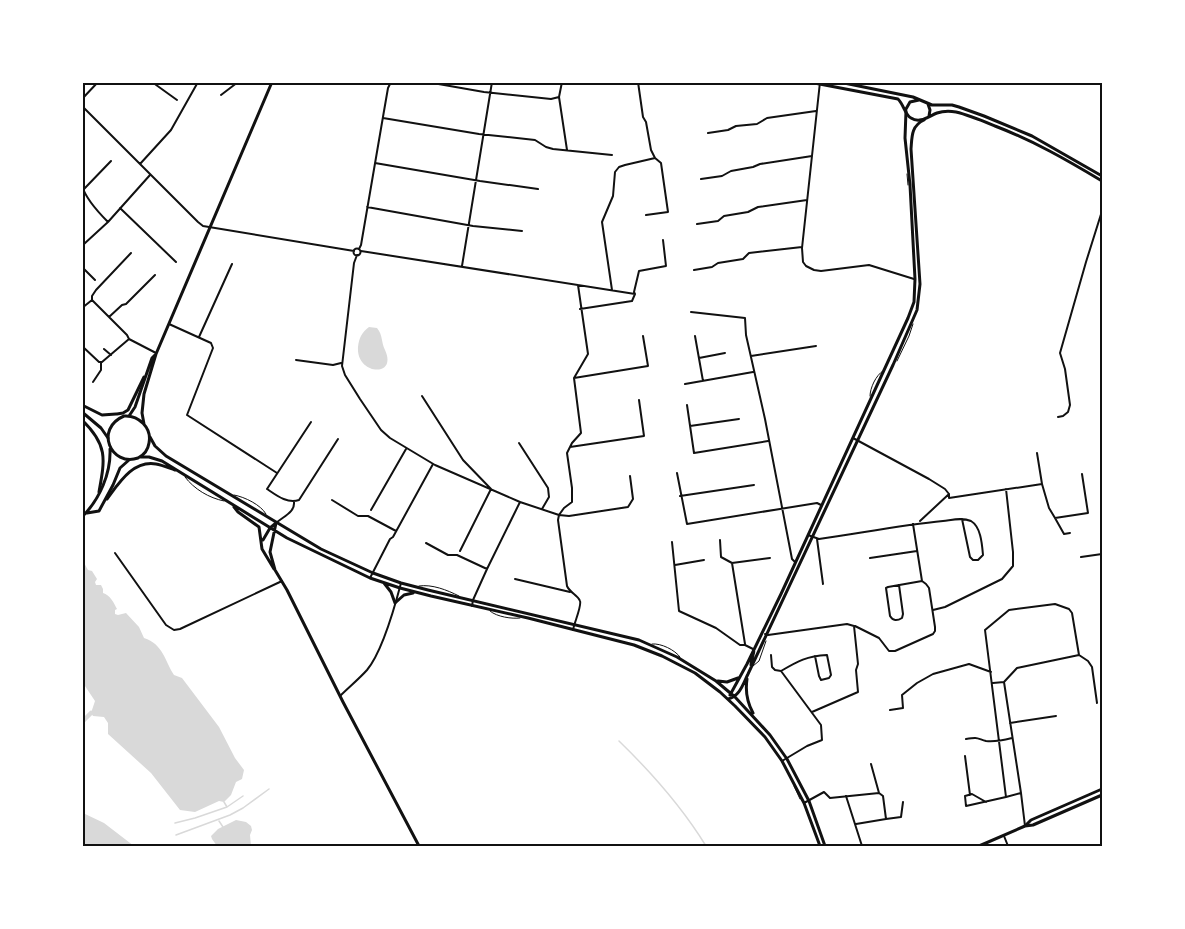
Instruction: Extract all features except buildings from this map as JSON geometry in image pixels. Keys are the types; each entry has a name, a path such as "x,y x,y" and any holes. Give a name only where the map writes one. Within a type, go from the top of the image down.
{"street":[{"path":"82,99 98,82"},
{"path":"152,82 177,100"},
{"path":"140,164 171,130 198,82"},
{"path":"221,95 238,82"},
{"path":"272,82 157,353 144,393 142,413 144,424 155,446 276,523 321,549 373,573 401,583 639,640 683,661 716,681 733,695 770,735 809,801 823,846"},
{"path":"391,82 388,88 360,255 357,255 354,263 342,362 345,375 381,430 406,449 433,464 553,514 569,516 628,507 633,499 630,476"},
{"path":"427,82 491,93 551,99 559,97"},
{"path":"462,267 492,82"},
{"path":"562,82 559,97 567,150"},
{"path":"638,82 651,150 661,163 668,212 646,215"},
{"path":"809,82 898,99 914,120 925,119 930,113 928,104"},
{"path":"839,82 900,94 937,106 952,105 988,117 1032,136 1102,176"},
{"path":"820,83 802,262 812,269 821,271 869,265 920,279"},
{"path":"728,699 742,687 752,667 821,505 912,308 915,279 905,120 910,102 922,100"},
{"path":"82,106 198,222 210,228 635,294"},
{"path":"708,133 757,123 767,118 817,111"},
{"path":"733,695 795,562 857,441 914,320 919,302 920,279 911,149 914,128 919,122 938,113 956,112 1025,137 1102,181"},
{"path":"383,118 535,140 546,147 612,155"},
{"path":"701,179 722,176 731,171 760,164 813,155"},
{"path":"612,290 602,222 613,196 615,172 619,167 655,158"},
{"path":"108,222 93,205 83,188 111,161"},
{"path":"375,163 538,189"},
{"path":"82,250 84,244 108,222 150,174"},
{"path":"697,224 718,221 724,216 748,212 758,207 808,200"},
{"path":"368,207 469,225 522,231"},
{"path":"120,208 176,262"},
{"path":"1058,417 1068,412 1070,405 1060,353 1102,211"},
{"path":"580,309 632,301 639,271 666,266 663,240"},
{"path":"694,270 743,259 749,253 802,247"},
{"path":"354,251 357,255"},
{"path":"82,308 92,300 96,290 131,253"},
{"path":"199,337 232,264"},
{"path":"82,267 95,280"},
{"path":"109,317 126,304 155,274"},
{"path":"570,592 567,586 558,520 564,508 572,502 567,453 569,447 581,433 574,378 588,354 578,285"},
{"path":"92,300 129,339 157,353"},
{"path":"692,312 745,318 746,335 792,559 795,562"},
{"path":"169,324 212,343 213,348 187,415 277,473"},
{"path":"574,378 648,366 644,336"},
{"path":"695,336 703,381"},
{"path":"101,362 129,339"},
{"path":"82,346 101,362"},
{"path":"751,356 816,346"},
{"path":"104,349 111,355"},
{"path":"82,405 102,415 123,414 132,406 152,358 157,353"},
{"path":"699,357 726,353"},
{"path":"296,360 333,365 342,362"},
{"path":"93,382 101,370 101,362"},
{"path":"685,384 754,372"},
{"path":"108,438 111,425 135,407 145,375"},
{"path":"422,396 463,459 492,489"},
{"path":"569,447 644,436 639,400"},
{"path":"687,405 694,453 769,441"},
{"path":"82,412 101,428 108,438 111,462 98,495 84,515"},
{"path":"117,414 134,417 144,424"},
{"path":"690,426 739,419"},
{"path":"82,420 97,435 102,449 103,470 98,495"},
{"path":"311,422 267,489 277,496 294,502 299,500 338,439"},
{"path":"139,457 148,447 149,434"},
{"path":"853,438 929,479 945,489 949,498 1042,484"},
{"path":"519,443 548,488 549,497 542,509"},
{"path":"110,448 117,455 130,459"},
{"path":"371,510 406,449"},
{"path":"1037,453 1049,508 1064,534 1070,533"},
{"path":"84,515 99,511 120,468 130,459 148,457 162,461 275,531 321,556 370,578 415,592 634,645 662,656 695,673 728,699 765,737 784,760 823,846"},
{"path":"103,504 130,471 142,465 156,464 182,473"},
{"path":"370,578 433,464"},
{"path":"677,473 687,524 817,503 821,505"},
{"path":"1055,518 1088,513 1082,474"},
{"path":"681,496 754,485"},
{"path":"460,551 492,489"},
{"path":"933,610 957,602 1002,579 1013,566 1006,489"},
{"path":"919,523 949,494"},
{"path":"332,500 358,516 368,516 396,531"},
{"path":"262,542 270,528 291,511 294,502"},
{"path":"472,606 487,569 520,502"},
{"path":"232,505 238,512 258,525 265,556 282,581 419,846"},
{"path":"810,535 817,539 919,523 962,519 973,522 978,530 983,555 978,560 970,557 962,519"},
{"path":"275,570 270,552 276,523"},
{"path":"762,632 766,634 847,624 879,638 889,651 895,651 933,634 935,627 933,610 928,588 922,580 913,524"},
{"path":"817,539 823,584"},
{"path":"720,540 721,557 732,563 770,558"},
{"path":"672,542 679,611 716,628 740,645 754,649 760,648"},
{"path":"426,543 448,555 457,555 487,569"},
{"path":"870,558 917,551"},
{"path":"116,553 166,625 174,630 282,581"},
{"path":"1081,557 1102,554"},
{"path":"675,565 704,560"},
{"path":"732,563 745,645"},
{"path":"515,579 570,592 579,598 581,603 573,630"},
{"path":"899,585 903,614 902,618 895,620 890,616 886,591 888,587 922,580"},
{"path":"383,583 393,596 395,603"},
{"path":"340,696 372,662 381,643 401,583"},
{"path":"395,603 404,595 415,592"},
{"path":"1006,797 985,630 1010,610 1055,604 1069,609 1073,618 1079,655"},
{"path":"812,712 858,692 854,626"},
{"path":"752,667 754,649"},
{"path":"771,655 772,667 781,671 821,726 822,740 784,760"},
{"path":"781,671 809,656 827,655 831,675 829,678 821,680 815,656"},
{"path":"993,683 1004,682 1017,668 1079,655 1092,667 1097,704"},
{"path":"890,710 903,708 902,695 933,674 969,664 991,672"},
{"path":"748,674 747,699 755,718"},
{"path":"716,681 727,682 740,678"},
{"path":"1004,682 1025,826"},
{"path":"1010,723 1056,716"},
{"path":"966,739 978,737 986,741 999,741 1012,738"},
{"path":"965,756 970,795"},
{"path":"871,764 879,793 883,796 886,819"},
{"path":"1025,826 1031,820 1102,789"},
{"path":"804,803 824,792 830,798 879,793"},
{"path":"986,802 970,795 964,796 966,806 986,802 1021,793"},
{"path":"979,846 1102,795"},
{"path":"846,796 862,846"},
{"path":"855,824 901,817 903,802"},
{"path":"1004,836 1008,846"}],"lane":[{"path":"752,667 759,661 766,634"}],"shaded area":[{"path":"369,327 377,328 381,336 387,359 382,369 369,368 359,356 360,338"},
{"path":"82,558 88,570 92,571 97,579 96,585 101,585 103,593 115,604 117,609 115,614 126,613 139,627 144,638 155,644 174,675 182,678 219,727 244,770 242,779 236,782 231,795 224,802 219,801 195,812 180,810 151,773 108,734 108,723 104,717 93,716 91,713 95,701 83,683"},
{"path":"83,813 104,823 134,846 83,846"},
{"path":"236,820 246,822 251,826 251,846 217,846 211,836 218,829"}],"waterway":[{"path":"82,722 91,713"},
{"path":"619,741 666,791 706,846"},
{"path":"176,835 230,815 269,789"},
{"path":"224,802 227,807 243,796"},
{"path":"175,823 227,807"},
{"path":"219,821 223,827"}]}
